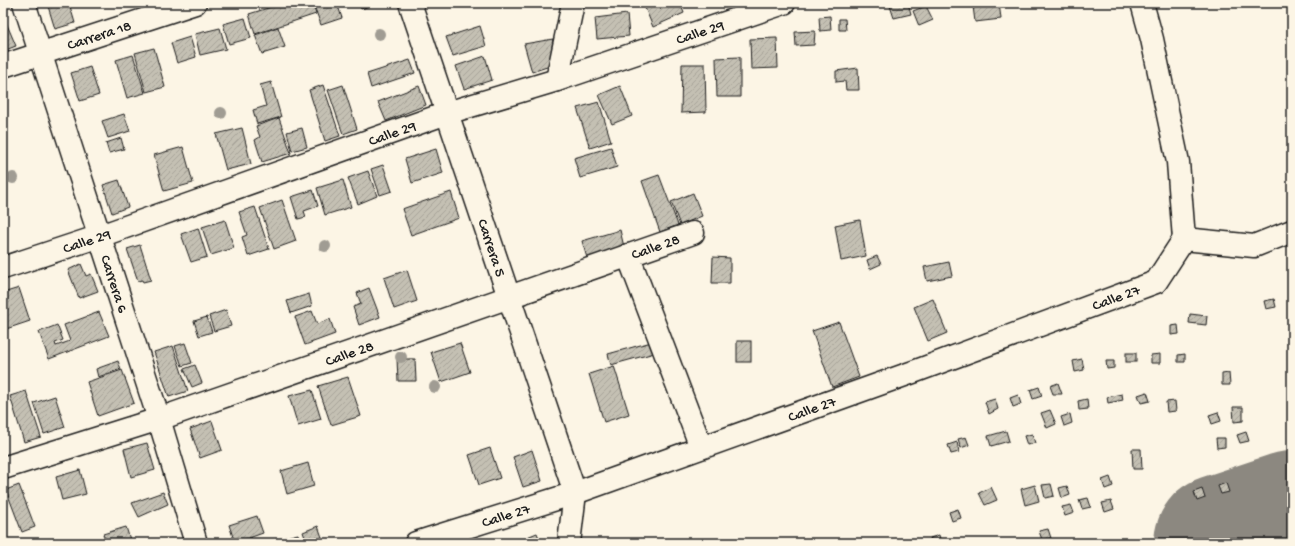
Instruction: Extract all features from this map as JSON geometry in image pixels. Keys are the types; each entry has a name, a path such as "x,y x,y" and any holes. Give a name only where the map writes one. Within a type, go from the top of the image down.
{"street":[{"name":"Carrera 6","path":"24,3 159,419 196,543"},
{"name":"Carrera 18","path":"3,66 41,52 195,3"},
{"name":"Carrera 5","path":"410,3 575,493"},
{"path":"557,80 573,3"},
{"name":"Calle 29","path":"3,268 100,236 447,112 557,80 784,3"},
{"path":"1142,3 1152,39 1178,162 1184,239 1254,246 1292,231"},
{"name":"Calle 28","path":"3,468 159,419 508,296 693,233"},
{"name":"Calle 27","path":"416,543 575,493 916,371 1156,282 1184,239"},
{"path":"628,255 702,447"},
{"path":"569,543 575,493"}],"building":[{"path":"47,3 69,3 75,23 55,29"},
{"path":"284,3 312,3 316,14 255,34 249,14"},
{"path":"313,3 337,3 342,18 321,25"},
{"path":"337,3 351,3 339,8"},
{"path":"359,3 378,3 361,9"},
{"path":"643,3 680,3 684,13 653,27"},
{"path":"724,3 743,3 725,7"},
{"path":"889,3 908,3 911,14 894,18"},
{"path":"999,3 1001,19 975,22 973,6"},
{"path":"926,6 933,20 919,26 913,11"},
{"path":"627,14 629,36 597,39 595,18"},
{"path":"830,16 831,30 820,31 819,17"},
{"path":"245,18 251,38 229,44 223,24"},
{"path":"839,19 845,19 846,30 839,30"},
{"path":"3,20 5,20 16,46 3,51"},
{"path":"480,26 486,46 453,56 446,37"},
{"path":"278,27 285,47 262,54 255,35"},
{"path":"220,28 226,49 200,55 195,34"},
{"path":"815,31 814,45 796,46 795,32"},
{"path":"190,37 196,57 177,63 171,43"},
{"path":"777,38 778,68 751,69 750,39"},
{"path":"553,39 550,66 532,72 524,44"},
{"path":"154,48 165,87 146,92 135,53"},
{"path":"133,55 145,93 127,98 116,60"},
{"path":"485,56 492,80 464,89 456,66"},
{"path":"740,57 740,97 717,97 716,58"},
{"path":"410,60 415,73 371,88 367,74"},
{"path":"682,64 705,64 706,112 681,113"},
{"path":"90,67 99,95 80,101 71,73"},
{"path":"858,68 859,90 846,90 845,81 836,82 836,71"},
{"path":"271,82 281,117 257,124 253,110 266,106 260,85"},
{"path":"323,85 340,136 325,141 309,90"},
{"path":"343,85 357,129 343,134 328,90"},
{"path":"419,86 426,105 386,121 378,102"},
{"path":"620,86 632,116 612,124 599,95"},
{"path":"599,102 611,141 590,148 577,108"},
{"path":"124,114 130,131 108,138 102,121"},
{"path":"279,118 291,153 262,162 255,140 260,137 256,126"},
{"path":"242,128 251,164 226,170 216,134"},
{"path":"302,128 307,147 292,151 287,132"},
{"path":"121,138 124,149 109,153 106,143"},
{"path":"183,147 193,183 164,191 154,155"},
{"path":"611,147 617,167 580,178 574,158"},
{"path":"436,149 443,173 412,183 405,159"},
{"path":"383,165 392,191 380,195 371,169"},
{"path":"368,171 377,196 358,204 348,178"},
{"path":"659,175 678,225 660,232 642,181"},
{"path":"119,180 128,207 112,213 103,185"},
{"path":"343,180 351,207 325,215 317,188"},
{"path":"313,190 318,206 304,211 306,217 298,219 291,197"},
{"path":"451,192 459,218 411,235 402,209"},
{"path":"693,193 702,216 680,225 671,202"},
{"path":"282,200 296,241 274,249 260,208"},
{"path":"255,207 269,249 248,256 242,237 247,235 239,212"},
{"path":"225,220 234,248 211,255 202,227"},
{"path":"860,220 866,256 841,261 835,225"},
{"path":"198,228 207,257 191,262 181,234"},
{"path":"620,230 624,247 587,258 582,241"},
{"path":"140,245 151,280 143,282 142,280 138,281 127,249"},
{"path":"877,256 881,264 870,269 867,260"},
{"path":"713,257 730,258 730,283 712,283"},
{"path":"949,262 952,276 927,281 924,267"},
{"path":"81,264 86,276 91,274 98,291 79,298 68,270"},
{"path":"407,270 417,301 394,309 384,278"},
{"path":"19,288 30,321 3,330 3,293"},
{"path":"369,288 380,317 359,325 353,307 361,304 357,293"},
{"path":"309,294 312,306 291,313 287,301"},
{"path":"933,299 947,333 928,341 914,307"},
{"path":"1274,299 1276,307 1266,309 1264,301"},
{"path":"226,310 231,326 214,331 209,316"},
{"path":"312,311 317,324 330,319 335,334 305,345 295,317"},
{"path":"99,312 109,336 49,359 39,332 57,325 63,340 55,343 56,346 70,341 64,325"},
{"path":"1190,314 1207,316 1206,325 1189,323"},
{"path":"207,317 212,332 199,336 194,321"},
{"path":"839,322 859,377 832,387 812,331"},
{"path":"1178,325 1179,334 1171,335 1171,326"},
{"path":"655,341 658,352 611,365 608,354"},
{"path":"737,341 751,341 751,362 737,362"},
{"path":"185,343 192,363 182,366 175,346"},
{"path":"460,343 470,372 441,382 431,352"},
{"path":"173,346 188,391 169,397 154,352"},
{"path":"1126,353 1136,353 1136,362 1126,362"},
{"path":"1160,354 1160,363 1151,363 1151,355"},
{"path":"1185,354 1185,362 1178,362 1178,355"},
{"path":"397,359 415,359 416,381 398,381"},
{"path":"1082,359 1084,370 1075,372 1073,361"},
{"path":"118,361 121,369 98,377 96,369"},
{"path":"1106,361 1114,361 1114,368 1107,369"},
{"path":"195,365 202,383 192,387 184,369"},
{"path":"614,366 629,414 604,422 589,374"},
{"path":"122,370 134,403 98,416 87,382"},
{"path":"1229,373 1230,385 1222,385 1222,374"},
{"path":"348,377 361,416 331,425 318,386"},
{"path":"1058,383 1062,394 1053,394 1050,386"},
{"path":"1039,387 1042,396 1033,399 1030,390"},
{"path":"312,390 321,419 298,426 289,396"},
{"path":"26,391 41,437 24,442 10,396"},
{"path":"1147,392 1150,401 1141,403 1138,395"},
{"path":"1122,394 1123,400 1108,403 1107,397"},
{"path":"1018,395 1021,404 1013,407 1010,398"},
{"path":"55,396 65,427 44,434 34,403"},
{"path":"995,399 998,409 989,414 985,402"},
{"path":"1087,399 1088,409 1079,410 1078,401"},
{"path":"1175,401 1176,411 1167,412 1166,402"},
{"path":"1233,407 1243,407 1243,421 1234,422"},
{"path":"1050,410 1056,424 1047,428 1041,413"},
{"path":"1218,412 1221,421 1212,424 1209,415"},
{"path":"1070,414 1072,423 1064,426 1061,417"},
{"path":"212,421 222,450 200,458 190,429"},
{"path":"1006,431 1009,441 991,446 988,436"},
{"path":"1246,432 1249,441 1240,443 1237,435"},
{"path":"1032,434 1035,443 1027,445 1024,436"},
{"path":"966,437 969,445 961,448 958,439"},
{"path":"1216,438 1225,438 1225,447 1217,448"},
{"path":"957,442 959,452 951,454 948,445"},
{"path":"147,443 155,470 131,477 124,449"},
{"path":"490,448 500,478 479,485 469,455"},
{"path":"1132,449 1141,449 1142,469 1133,469"},
{"path":"532,450 542,481 523,487 513,457"},
{"path":"308,463 314,486 287,494 281,471"},
{"path":"80,470 86,494 62,500 56,477"},
{"path":"1110,477 1113,486 1105,489 1102,480"},
{"path":"1226,483 1229,492 1221,494 1218,486"},
{"path":"1051,484 1054,496 1045,498 1042,485"},
{"path":"19,485 35,527 22,532 6,490"},
{"path":"1035,485 1039,501 1025,505 1021,489"},
{"path":"1067,486 1070,495 1062,498 1059,488"},
{"path":"991,487 997,500 985,505 979,493"},
{"path":"1202,489 1205,498 1197,501 1194,492"},
{"path":"163,492 168,504 139,517 132,503"},
{"path":"1088,498 1091,507 1082,509 1079,500"},
{"path":"1111,501 1114,509 1105,512 1102,503"},
{"path":"1071,505 1074,513 1065,516 1062,507"},
{"path":"958,509 961,518 952,521 949,512"},
{"path":"257,516 263,533 235,543 229,525"},
{"path":"318,526 324,543 307,543 303,532"},
{"path":"126,527 131,543 106,543 103,534"},
{"path":"1048,529 1051,538 1042,540 1039,531"},
{"path":"537,533 541,543 529,543 527,537"},
{"path":"298,534 300,543 271,543 271,541"},
{"path":"939,535 941,543 932,543 930,538"}],"runway":[{"path":"1223,543 1292,520"}]}
